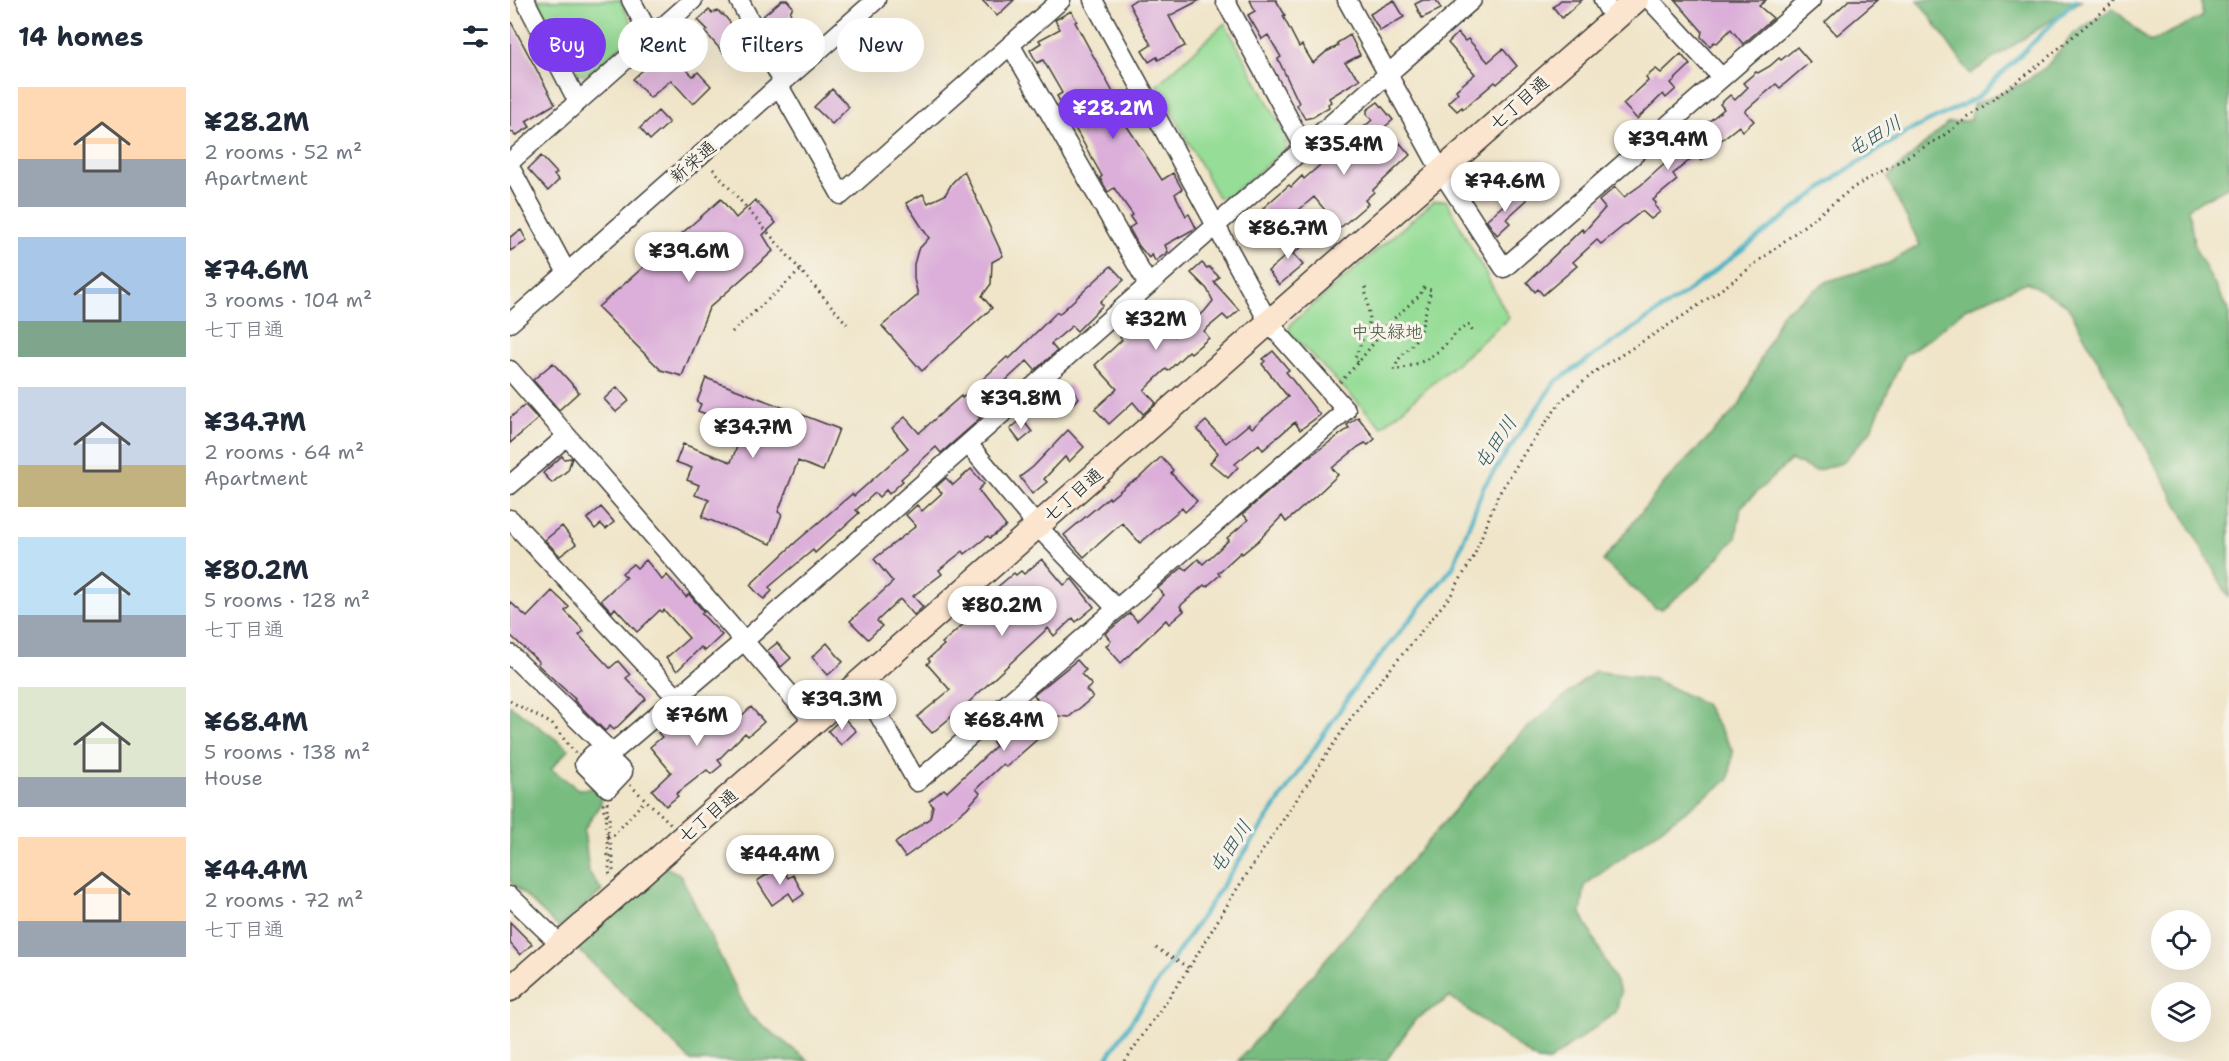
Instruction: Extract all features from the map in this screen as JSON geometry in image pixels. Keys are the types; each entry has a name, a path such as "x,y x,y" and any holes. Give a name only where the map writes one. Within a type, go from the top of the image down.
{"street":[{"path":"525,0 578,102"},
{"path":"631,0 640,18"},
{"path":"673,18 693,0"},
{"path":"739,0 841,195 1061,0"},
{"name":"新栄通","path":"510,324 876,0"},
{"path":"860,682 917,782 1346,410 1269,322 1093,0"},
{"path":"1225,0 1304,147"},
{"path":"1347,0 1441,171 1504,268 1811,0"},
{"name":"七丁目通","path":"510,989 1441,171 1608,9 1636,0"},
{"path":"1650,0 1722,78"},
{"path":"510,654 612,753 744,641 1471,1"},
{"path":"1011,46 1148,284"},
{"path":"510,162 618,67"},
{"path":"510,167 567,273"},
{"path":"510,370 814,722"},
{"path":"510,485 567,436"},
{"path":"968,444 1038,527 1117,609"},
{"path":"510,519 677,698"},
{"path":"585,762 593,754 610,771 616,765 623,772 608,788 604,784"},
{"path":"510,896 561,945"}],"path":[{"path":"1125,1061 1189,968 1234,892 1355,712 1451,595 1474,556 1497,497 1562,400 1596,371 1733,281 1854,187 1940,138 2021,79 2117,0"},
{"path":"713,170 848,324"},
{"path":"732,332 801,270"},
{"path":"1358,363 1355,358 1370,320 1365,287"},
{"path":"1337,386 1390,321 1420,295 1424,288 1431,290 1421,328 1414,343 1398,357 1394,370 1412,367 1441,350 1461,328 1469,325 1473,332"},
{"path":"510,701 552,724 565,743 585,762"},
{"path":"604,784 602,788 604,811 607,810 607,835 610,838 610,876"},
{"path":"607,835 614,835 644,799 676,829"},
{"path":"1156,948 1189,968"}],"green space":[{"path":"538,0 620,0 629,18 618,18 618,48 606,58 606,18 548,18"},
{"path":"1918,0 2082,0 1970,74"},
{"path":"2202,0 2229,0 2229,186 2188,208 2195,248 2229,312 2229,598 2067,305 2027,282 1965,309 1929,339 1904,355 1870,432 1842,463 1815,471 1791,460 1741,507 1736,538 1699,579 1662,609 1655,608 1603,561 1665,482 1739,406 1782,313 1828,281 1889,263 1920,245 1887,178 1948,123 1971,120 1973,105 2021,84 2046,67 2073,34 2113,8 2150,42 2202,17"},
{"path":"1225,23 1287,138 1284,151 1227,198 1218,197 1157,85"},
{"path":"576,72 590,72 585,76"},
{"name":"中央緑地","path":"1446,200 1509,318 1382,427 1288,331 1292,323 1434,201"},
{"path":"1595,671 1654,679 1705,704 1733,751 1729,779 1585,885 1581,913 1621,992 1616,1012 1549,1061 1538,1061 1450,997 1415,1020 1386,1061 1238,1061 1520,734"},
{"path":"510,705 569,749 551,769 578,789 599,788 601,803 584,830 589,872 602,891 559,928 510,881"},
{"path":"663,866 680,874 749,1015 809,1061 691,1061 573,944"}],"building":[{"path":"782,0 787,0 793,7 788,18 763,16"},
{"path":"982,0 1014,0 997,16"},
{"path":"1135,0 1200,0 1169,16 1185,46 1158,60 1157,57 1149,62 1142,51 1151,45 1129,4"},
{"path":"1250,0 1276,0 1299,47 1302,45 1313,63 1350,35 1360,55 1345,63 1360,79 1329,98 1331,102 1328,104 1329,107 1305,119 1278,59 1281,57 1268,35 1262,39 1248,15 1255,11"},
{"path":"1394,0 1404,17 1380,31 1370,14"},
{"path":"1423,0 1436,0 1441,9 1422,18 1415,4"},
{"path":"1561,0 1582,0 1562,18 1553,7"},
{"path":"1675,0 1766,0 1759,6 1773,18 1743,44 1731,29 1717,43 1714,42 1710,46 1701,37 1702,31"},
{"path":"1849,0 1878,0 1837,35 1825,22"},
{"path":"709,10 712,13 718,11 726,18 720,18 720,49 708,35 708,18 700,18"},
{"path":"1071,11 1115,96 1120,93 1127,105 1123,107 1126,114 1121,117 1162,180 1173,173 1182,189 1175,194 1186,216 1189,214 1196,228 1165,245 1168,252 1155,261 1152,254 1149,258 1139,246 1129,228 1135,224 1130,217 1133,215 1114,188 1108,192 1100,178 1102,176 1057,96 1062,93 1043,60 1037,63 1030,50 1041,43 1039,40 1060,29 1055,20"},
{"path":"510,20 528,54 528,72 538,72 555,104 526,121 530,127 515,136 513,132 510,133"},
{"path":"1458,33 1465,41 1468,39 1488,62 1503,49 1517,66 1497,84 1495,82 1463,109 1462,107 1457,111 1448,102 1458,93 1456,90 1475,74 1448,43"},
{"path":"1797,47 1810,62 1780,88 1776,84 1745,111 1754,121 1743,131 1739,126 1715,145 1716,147 1701,161 1696,155 1673,174 1677,180 1653,200 1660,212 1651,219 1642,211 1601,244 1597,240 1573,262 1577,266 1543,295 1538,289 1535,292 1527,282 1582,229 1584,232 1605,208 1599,201 1615,187 1624,197 1641,185 1668,161 1664,156 1679,142 1681,144 1724,109 1720,104 1730,95 1735,100 1748,87 1743,83 1779,58 1781,60"},
{"path":"1681,54 1690,65 1671,83 1676,89 1666,98 1663,94 1637,119 1623,104 1648,81 1646,77 1656,69 1661,73"},
{"path":"641,72 689,72 693,76 698,72 711,86 693,104 671,80 650,98 633,79"},
{"path":"832,89 849,107 832,124 814,107"},
{"path":"1378,102 1393,120 1374,136 1389,153 1400,143 1410,155 1373,190 1374,192 1365,200 1368,204 1340,228 1314,197 1279,227 1263,208 1289,185 1291,187 1302,176 1304,179 1372,120 1367,115 1367,110"},
{"path":"658,111 669,123 650,140 640,128"},
{"path":"541,156 557,173 554,175 559,180 548,191 528,169"},
{"path":"964,171 1003,256 992,262 991,284 982,296 992,308 922,371 882,326 918,295 914,279 914,264 918,250 929,238 906,203 923,194 928,203 945,195 952,183"},
{"path":"1519,192 1527,200 1506,219 1510,223 1497,235 1486,220"},
{"path":"721,199 736,218 755,200 776,223 763,235 773,251 709,308 682,376 661,370 598,307"},
{"path":"521,230 527,241 510,251 510,237"},
{"path":"1295,232 1305,244 1293,254 1303,265 1279,285 1268,271 1289,253 1281,245"},
{"path":"1202,263 1219,277 1214,282 1239,310 1228,320 1223,315 1204,331 1209,338 1191,353 1189,351 1168,371 1166,369 1144,390 1156,403 1143,414 1133,402 1109,424 1095,409 1117,389 1095,365 1122,340 1120,337 1147,311 1174,336 1204,312 1213,301 1207,289 1191,273"},
{"path":"1111,266 1124,280 1100,302 1103,305 1077,331 1072,326 1051,344 1057,351 1035,370 1027,361 974,410 980,418 973,425 941,453 936,447 901,479 903,481 889,494 886,490 879,497 875,493 856,510 859,513 815,553 813,550 769,587 772,591 764,599 760,596 750,585 797,541 852,494 854,496 908,448 892,428 905,417 919,433 1007,357 1009,359 1057,312 1059,314"},
{"path":"1273,351 1289,370 1286,372 1320,415 1300,430 1295,422 1263,450 1259,444 1235,464 1238,467 1228,478 1210,463 1218,453 1197,429 1206,421 1226,443 1249,424 1252,428 1288,397 1262,364 1265,361 1263,359"},
{"path":"553,363 579,392 559,410 533,380"},
{"path":"706,378 839,429 823,471 798,461 778,512 782,514 771,544 702,517 709,500 695,495 699,485 687,480 692,468 676,462 683,444 731,462 740,439 702,424 706,414 698,411 701,404 697,402"},
{"path":"1069,384 1079,398 1066,410 1054,398"},
{"path":"617,387 629,401 616,412 604,399"},
{"path":"525,405 538,419 510,443 510,418"},
{"path":"1358,417 1375,439 1368,445 1365,443 1358,447 1332,468 1338,475 1320,492 1286,522 1282,516 1258,541 1242,554 1241,552 1218,573 1220,575 1206,587 1204,585 1180,606 1184,611 1169,624 1166,620 1121,663 1106,646 1111,641 1105,634 1130,613 1137,621 1164,595 1158,588 1183,567 1186,570 1198,559 1203,564 1229,540 1227,538 1248,520 1243,514 1306,459 1349,428 1347,425"},
{"path":"1022,419 1032,432 1020,442 1010,429"},
{"path":"1068,430 1084,447 1069,462 1065,457 1044,479 1047,482 1032,494 1020,477 1033,467"},
{"path":"562,456 564,459 572,458 568,470 552,483 543,473"},
{"path":"1161,457 1173,470 1171,473 1197,501 1185,512 1182,508 1140,543 1122,523 1084,557 1064,535 1109,497 1110,499 1138,479"},
{"path":"971,469 984,484 978,490 1006,526 990,538 988,536 965,554 963,551 939,570 942,574 913,596 923,607 914,615 900,599 877,621 882,626 868,639 850,621 893,582 874,559 916,526 906,515 917,505 922,511 942,493 936,487 946,478 953,485"},
{"path":"601,507 614,522 606,529 601,524 595,529 587,519"},
{"path":"562,526 576,544 560,556 545,540"},
{"path":"1042,559 1064,585 1072,579 1094,607 1076,622 1073,618 1054,636 1048,628 969,702 932,733 917,717 950,690 927,664 930,661 928,659 944,645 942,643 973,616 979,622 998,604 995,601 1001,596 995,589 1014,573 1016,575 1021,571 1024,574"},
{"path":"646,560 662,580 667,575 686,597 689,594 704,612 701,613 722,635 705,651 701,647 677,671 666,658 689,638 664,610 662,612 660,610 637,632 615,608 612,612 601,600 626,577 622,573 633,564 637,568"},
{"path":"552,591 569,607 565,611 584,631 579,635 610,668 618,661 630,675 626,678 646,699 614,730 610,726 605,731 510,635 510,602 527,617"},
{"path":"777,643 791,658 781,667 767,651"},
{"path":"827,643 843,662 828,675 812,657"},
{"path":"1077,660 1086,670 1081,674 1092,685 1086,690 1093,697 1069,717 1057,716 1039,734 1041,736 1006,767 1003,764 976,789 980,793 967,808 905,857 895,843 930,818 933,806 929,801 944,789 947,792 996,746 993,742 997,739 994,736 1002,728 1000,725 1013,715 1019,721 1039,702 1034,695"},
{"path":"702,700 728,728 751,707 764,722 748,736 745,733 718,760 722,765 711,774 707,770 676,794 678,796 666,806 652,790 671,772 650,747 662,737 658,733 667,725 671,730"},
{"path":"843,717 856,731 841,745 828,731"},
{"path":"780,866 788,878 793,875 804,894 794,901 789,893 772,905 757,881"},
{"path":"510,922 532,944 520,955 510,943"}],"waterway":[{"name":"屯田川","path":"1105,1061 1358,683 1453,567 1484,486 1555,382 1687,292 1839,175 1907,132 1977,98 2076,0"}]}
